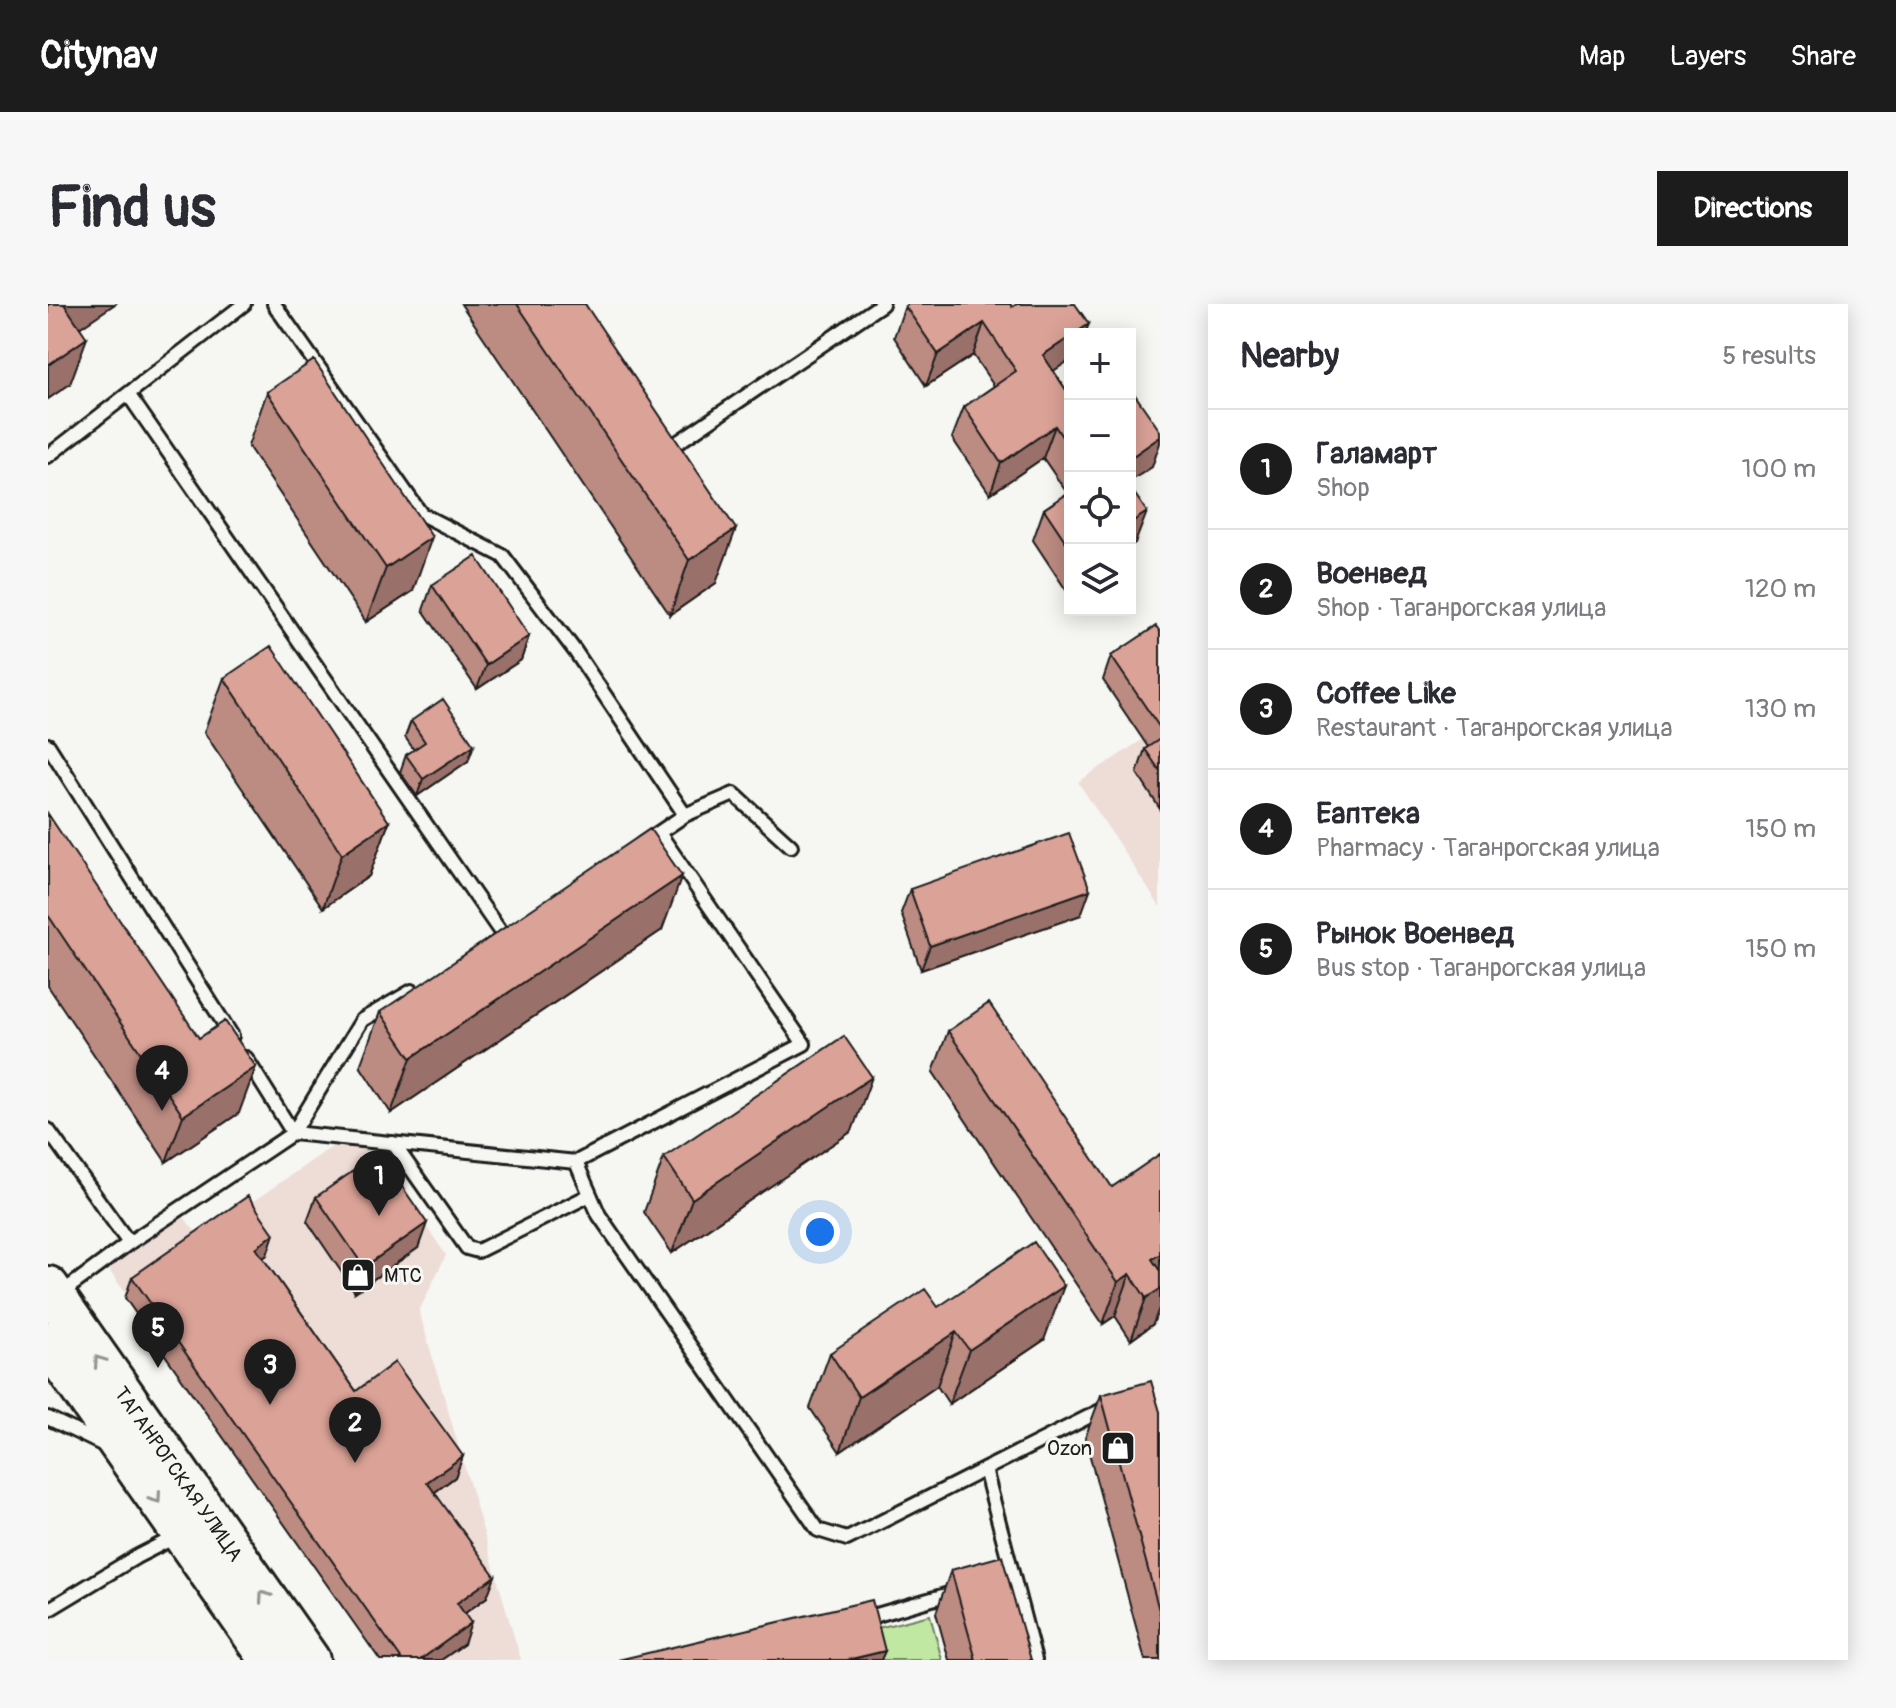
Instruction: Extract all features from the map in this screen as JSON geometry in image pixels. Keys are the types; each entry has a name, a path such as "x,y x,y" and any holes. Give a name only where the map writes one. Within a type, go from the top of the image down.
{"main road":[{"name":"ТАГАНРОГСКАЯ УЛИЦА","path":"50,1296 309,1660"},
{"name":"ТАГАНРОГСКАЯ УЛИЦА","path":"48,1342 271,1660"}],"lane":[{"path":"48,456 244,304"},
{"path":"274,304 421,514 503,556 575,651 685,815"},
{"path":"662,434 671,447 882,304"},
{"path":"128,394 504,937"},
{"path":"48,745 293,1133"},
{"path":"633,851 685,815 734,794 791,846"},
{"path":"293,1133 576,1162 804,1044 659,833"},
{"path":"491,945 517,929"},
{"path":"50,1296 293,1133 362,1020 426,983"},
{"path":"48,1130 129,1243"},
{"path":"393,1143 467,1248 478,1251 590,1195"},
{"path":"576,1162 599,1215 818,1530 847,1539 1116,1403"},
{"path":"48,1418 127,1456"},
{"path":"985,1469 1035,1660"},
{"path":"48,1610 136,1557 182,1534"},
{"path":"997,1580 1012,1576"},
{"path":"848,1623 967,1589"}],"shaded area":[{"path":"1160,728 1160,907 1078,782"},
{"path":"359,1128 446,1255 419,1311 521,1660 389,1660 98,1255 174,1204 200,1238"}],"green space":[{"path":"930,1615 942,1660 878,1660 870,1630"}],"building":[{"path":"48,304 64,304 87,338 48,365"},
{"path":"517,304 585,304 736,529 689,560"},
{"path":"1075,304 1089,324 1083,328 1064,328 1064,341 1043,355 1064,387 1064,440 1055,426 1001,463 964,407 1016,371 984,323 938,354 905,306"},
{"path":"314,360 432,537 386,568 267,392"},
{"path":"1136,396 1160,431 1160,437 1136,454"},
{"path":"1064,496 1064,539 1044,509"},
{"path":"1136,496 1147,512 1136,519"},
{"path":"476,556 529,636 486,665 432,585"},
{"path":"1156,626 1160,632 1160,728 1111,656"},
{"path":"271,646 389,822 342,854 224,678"},
{"path":"443,699 474,745 423,779 406,755 425,742 411,721"},
{"path":"1160,739 1160,771 1145,749"},
{"path":"48,814 199,1038 225,1021 256,1067 183,1116 48,915"},
{"path":"650,829 682,876 411,1058 380,1012"},
{"path":"1069,833 1090,890 930,946 910,889"},
{"path":"989,1003 1112,1187 1160,1154 1160,1254 1152,1259 1160,1271 1160,1289 1146,1298 1130,1274 1118,1282 948,1031"},
{"path":"844,1036 872,1077 692,1199 664,1157"},
{"path":"379,1153 427,1223 364,1267 316,1197"},
{"path":"248,1196 274,1234 256,1248 356,1391 395,1362 463,1456 427,1482 495,1576 457,1603 471,1623 420,1660 402,1660 132,1277"},
{"path":"1034,1242 1064,1286 969,1350 956,1332 859,1397 830,1353 925,1289 938,1307"},
{"path":"1151,1381 1160,1412 1160,1614 1101,1395"},
{"path":"1002,1556 1031,1660 976,1660 951,1570"},
{"path":"872,1600 885,1651 847,1660 618,1660"}],"place":[{"name":"Еаптека","path":"162,1111"},
{"name":"Галамарт","path":"379,1216"},
{"name":"МТС","path":"358,1275"},
{"name":"Рынок Военвед","path":"158,1368"},
{"name":"Coffee Like","path":"270,1405"},
{"name":"Ozon","path":"1118,1448"},
{"name":"Военвед","path":"355,1463"}]}
